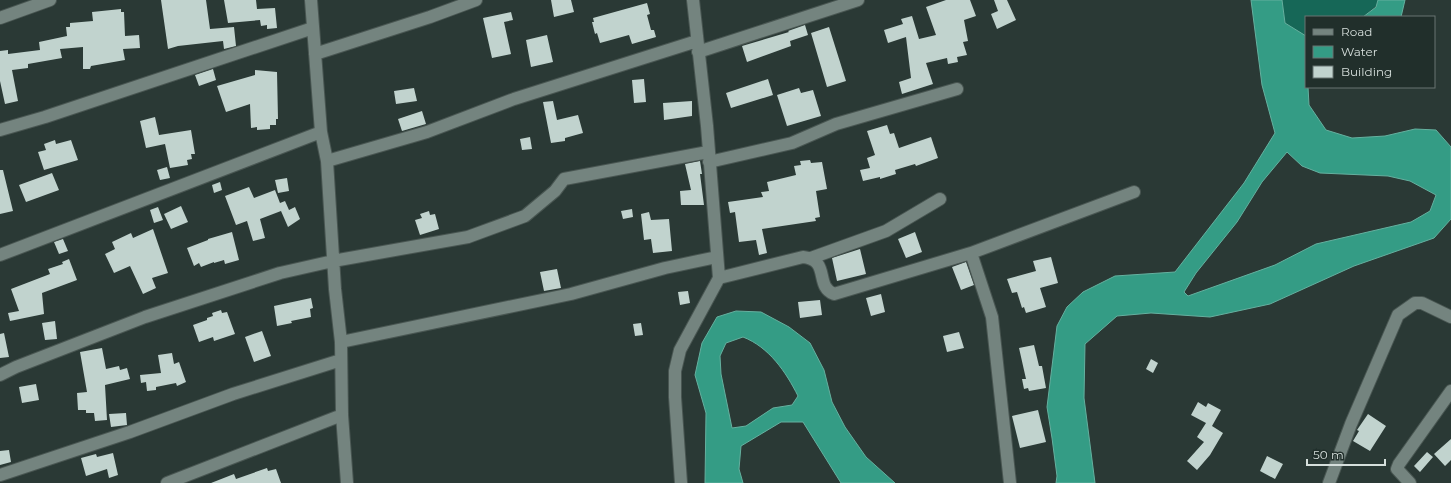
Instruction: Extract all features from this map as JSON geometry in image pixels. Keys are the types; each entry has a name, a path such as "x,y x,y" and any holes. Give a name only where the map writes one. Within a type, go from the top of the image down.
{"street":[{"path":"0,18 50,0"},
{"path":"311,0 321,132 327,161 333,261 341,342 342,415 347,483"},
{"path":"315,54 430,17 476,0"},
{"path":"681,483 675,397 675,371 680,350 719,278 693,0"},
{"path":"327,161 427,132 514,99 858,0"},
{"path":"0,130 45,117 313,28"},
{"path":"0,375 16,367 145,317 280,273 333,261 468,236 525,216 555,191 564,179 792,143 836,124 957,89"},
{"path":"0,255 321,132"},
{"path":"719,278 803,257 810,258 817,262 821,270 824,285 828,291 834,294 971,254 1134,192"},
{"path":"810,258 886,230 940,199"},
{"path":"971,254 992,316 1010,483"},
{"path":"341,342 571,294 665,268 717,257"},
{"path":"1329,483 1356,411 1398,315 1416,303 1422,303 1451,317"},
{"path":"0,475 130,432 233,394 341,360"},
{"path":"1410,483 1400,473 1398,469 1399,464 1451,390"},
{"path":"167,483 342,415"}],"shaded area":[{"path":"1282,0 1378,0 1376,6 1364,16 1305,16 1305,36 1285,23"}],"water":[{"path":"1251,0 1282,0 1285,23 1305,35 1305,88 1308,88 1309,105 1326,130 1352,138 1385,136 1415,129 1436,130 1451,147 1451,219 1434,238 1354,266 1270,304 1210,317 1151,313 1117,316 1085,344 1084,398 1095,483 1056,483 1057,476 1047,407 1057,326 1067,307 1083,292 1115,276 1175,272 1244,183 1275,133 1262,85","holes":["1287,152 1302,166 1320,173 1388,176 1410,181 1436,195 1430,211 1411,222 1316,244 1275,265 1188,296 1184,292 1196,273 1237,222 1262,182"]},
{"path":"1378,0 1405,0 1401,16 1364,16 1376,7"},
{"path":"736,311 761,312 789,327 810,343 824,370 832,402 845,427 866,457 895,483 841,483 803,422 781,422 741,446 739,469 743,483 705,483 706,413 695,375 702,343 717,317","holes":["743,337 752,341 776,361 798,396 792,405 773,408 746,426 732,428 721,374 720,356 726,343"]}],"building":[{"path":"161,0 206,0 210,29 234,27 236,46 224,49 223,41 178,46 168,49"},
{"path":"224,0 256,0 257,9 275,8 277,28 267,29 267,25 261,26 260,20 228,23"},
{"path":"551,0 571,0 574,12 554,17"},
{"path":"946,0 970,0 976,16 964,20 968,41 963,42 967,55 957,57 958,62 948,64 947,58 926,63 933,84 902,94 899,82 911,78 906,37 888,43 884,30 903,24 901,19 912,16 919,39 936,35 926,7"},
{"path":"994,0 1007,0 1016,20 997,29 991,14 998,11"},
{"path":"647,3 650,14 647,15 651,30 654,30 656,37 632,44 629,35 600,43 597,33 595,34 592,22 594,22 593,18"},
{"path":"121,9 121,12 124,12 125,36 139,35 140,48 123,49 125,60 91,66 90,69 83,69 83,47 60,49 62,58 28,64 28,68 12,70 18,101 5,104 0,81 0,51 8,50 8,54 40,50 39,42 67,36 66,27 70,27 70,23 93,21 92,12"},
{"path":"511,12 513,20 504,22 511,54 492,58 483,18"},
{"path":"805,25 808,35 790,41 791,46 747,62 742,46 789,32 788,31"},
{"path":"829,27 846,81 827,87 811,33"},
{"path":"547,35 553,62 531,67 526,40"},
{"path":"213,69 216,80 199,86 195,75"},
{"path":"255,70 277,72 278,119 276,119 276,125 270,125 270,129 257,130 257,127 251,128 250,104 226,112 217,86 255,75"},
{"path":"644,79 646,102 634,103 632,80"},
{"path":"768,79 773,95 731,108 726,93"},
{"path":"414,88 417,101 396,104 394,91"},
{"path":"799,88 801,93 813,90 821,116 787,126 777,95"},
{"path":"553,101 557,120 578,115 583,133 565,138 565,141 551,143 543,102"},
{"path":"692,101 692,116 664,120 663,103"},
{"path":"422,111 426,124 402,131 398,119"},
{"path":"155,117 159,135 191,130 195,154 191,154 192,159 187,160 188,165 170,168 165,144 146,148 140,121"},
{"path":"887,125 890,134 894,133 899,148 931,137 938,158 916,166 915,164 895,170 896,174 880,179 880,177 863,181 860,170 870,168 867,158 875,155 867,131"},
{"path":"530,137 532,149 522,150 520,139"},
{"path":"55,140 56,144 71,140 78,160 44,170 38,152 46,150 44,144"},
{"path":"810,160 811,163 822,162 827,189 816,191 820,217 815,218 816,221 762,229 767,253 759,255 756,240 739,242 735,212 730,213 728,202 763,197 761,192 769,191 767,182 796,175 794,166 801,165 800,161"},
{"path":"700,161 704,205 681,205 680,191 691,190 685,164"},
{"path":"167,167 170,178 160,180 157,170"},
{"path":"0,170 3,170 13,211 0,214"},
{"path":"52,173 59,190 26,202 19,185"},
{"path":"287,178 289,191 278,193 275,180"},
{"path":"220,182 222,190 214,193 212,185"},
{"path":"249,187 254,198 275,190 280,203 285,201 289,210 295,207 300,219 288,227 281,211 260,219 265,238 253,241 247,221 236,225 225,196"},
{"path":"181,206 188,222 171,229 164,214"},
{"path":"158,207 163,220 154,223 150,210"},
{"path":"632,209 633,217 623,219 621,211"},
{"path":"429,211 430,215 435,214 439,229 420,235 415,220 422,218 420,214"},
{"path":"649,212 651,220 669,219 672,251 653,253 651,239 644,240 641,214"},
{"path":"153,229 168,273 152,278 156,288 143,294 130,266 114,273 105,254 115,249 112,242 131,233 133,238"},
{"path":"232,232 239,260 225,264 224,260 201,267 199,263 194,266 187,248 208,239"},
{"path":"915,232 922,252 906,258 898,239"},
{"path":"63,239 68,251 59,254 54,242"},
{"path":"860,249 866,274 837,281 832,258"},
{"path":"1051,257 1058,283 1040,288 1046,307 1026,313 1024,307 1022,308 1017,292 1012,293 1007,279 1036,271 1033,261"},
{"path":"69,259 77,280 42,293 44,314 10,321 8,313 19,311 11,289 50,274 48,269 63,264 62,262"},
{"path":"966,262 974,285 961,290 952,267"},
{"path":"557,269 561,288 544,291 540,272"},
{"path":"688,291 690,303 680,305 678,292"},
{"path":"881,294 885,312 871,316 866,298"},
{"path":"311,298 313,308 310,309 311,317 291,321 292,323 277,326 274,306"},
{"path":"820,300 822,315 800,318 798,302"},
{"path":"221,310 222,313 227,312 235,334 214,341 213,337 199,342 193,325 207,320 207,318 213,316 212,313"},
{"path":"55,321 57,339 45,340 42,323"},
{"path":"641,323 643,335 635,336 633,324"},
{"path":"262,331 271,356 254,362 245,337"},
{"path":"959,332 964,348 947,352 943,336"},
{"path":"4,333 9,357 0,358 0,334"},
{"path":"1034,345 1039,366 1042,366 1046,388 1029,391 1028,388 1024,389 1022,379 1026,379 1019,348"},
{"path":"102,348 106,369 119,366 120,370 127,368 130,379 105,385 107,420 95,421 94,413 86,413 86,410 78,410 77,393 87,392 80,352"},
{"path":"172,353 174,364 179,362 186,382 177,386 176,383 156,387 156,390 147,391 146,382 141,383 140,375 161,373 158,355"},
{"path":"1151,359 1158,363 1153,373 1146,369"},
{"path":"36,384 39,400 22,403 19,387"},
{"path":"1198,402 1206,407 1208,403 1221,410 1212,426 1223,433 1210,455 1197,470 1187,461 1204,442 1197,437 1206,423 1191,415"},
{"path":"1038,410 1046,442 1020,448 1012,416"},
{"path":"126,413 127,425 111,427 109,414"},
{"path":"1368,414 1386,426 1370,451 1353,441 1359,431 1357,430"},
{"path":"1451,439 1451,460 1445,466 1434,454"},
{"path":"9,450 11,462 0,465 0,451"},
{"path":"1427,452 1433,457 1420,472 1414,466"},
{"path":"113,453 118,475 109,478 107,469 86,476 81,458 96,454 97,457"},
{"path":"1267,456 1283,464 1275,479 1260,471"},
{"path":"267,468 268,471 276,469 281,483 211,483 234,474 236,479"}]}
